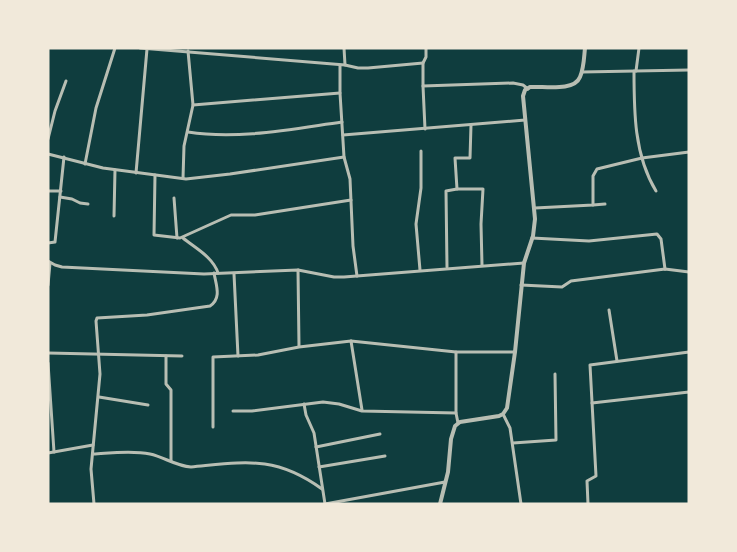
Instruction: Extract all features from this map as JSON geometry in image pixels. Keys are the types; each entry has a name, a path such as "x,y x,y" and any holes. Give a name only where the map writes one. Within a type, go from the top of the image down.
{"street":[{"path":"85,164 96,108 115,48"},
{"path":"140,48 368,68 423,63"},
{"path":"222,54 223,48"},
{"path":"344,48 345,65"},
{"path":"425,129 423,63 426,48"},
{"path":"440,504 448,471 454,426 458,423 499,416 507,408 524,262 532,238 535,219 523,96 528,89 533,87 572,86 578,82 582,72 585,48"},
{"path":"639,48 635,71 635,117 642,158 656,190"},
{"path":"136,173 147,49"},
{"path":"183,178 184,146 193,105 188,51"},
{"path":"340,65 344,157 350,179 357,276"},
{"path":"582,72 689,70"},
{"path":"48,139 66,81"},
{"path":"423,86 513,83 523,85 528,89"},
{"path":"193,105 340,93"},
{"path":"343,135 525,120"},
{"path":"188,132 256,133 342,122"},
{"path":"456,189 455,158 470,158 471,125"},
{"path":"420,270 416,224 421,188 421,151"},
{"path":"593,205 594,174 597,169 642,158 689,152"},
{"path":"48,154 115,170 183,178 230,174 344,157"},
{"path":"48,243 55,242 64,157"},
{"path":"114,216 115,170"},
{"path":"155,175 154,235 177,238 183,238 231,215 255,215 351,200"},
{"path":"447,268 446,190 456,189 483,189 482,265"},
{"path":"48,191 61,190"},
{"path":"60,197 88,204"},
{"path":"174,198 177,238"},
{"path":"535,208 604,204"},
{"path":"532,238 589,241 657,234 661,238 665,269"},
{"path":"94,504 93,446 100,374 97,318 147,315 210,306 216,301 218,297 215,265 183,238"},
{"path":"48,285 49,262 62,267 216,273 298,270 334,277 524,262"},
{"path":"521,285 562,287 571,281 580,279 665,269 689,272"},
{"path":"298,270 299,347"},
{"path":"234,273 238,356"},
{"path":"609,310 617,361"},
{"path":"213,427 213,357 258,355 299,347 351,341 456,352 514,352"},
{"path":"351,341 362,411"},
{"path":"456,352 458,423"},
{"path":"588,504 587,481 596,476 590,364 689,352"},
{"path":"48,353 182,356"},
{"path":"166,356 166,384 171,390 171,461"},
{"path":"48,363 54,452"},
{"path":"513,443 556,440 555,374"},
{"path":"592,404 689,392"},
{"path":"99,397 148,405"},
{"path":"233,411 329,402 362,411 456,412"},
{"path":"304,404 314,433 325,504 445,482"},
{"path":"503,414 510,428 521,504"},
{"path":"316,447 380,434"},
{"path":"48,453 93,446"},
{"path":"93,454 154,454 191,467 262,462 308,478 322,489"},
{"path":"319,467 385,456"}]}
